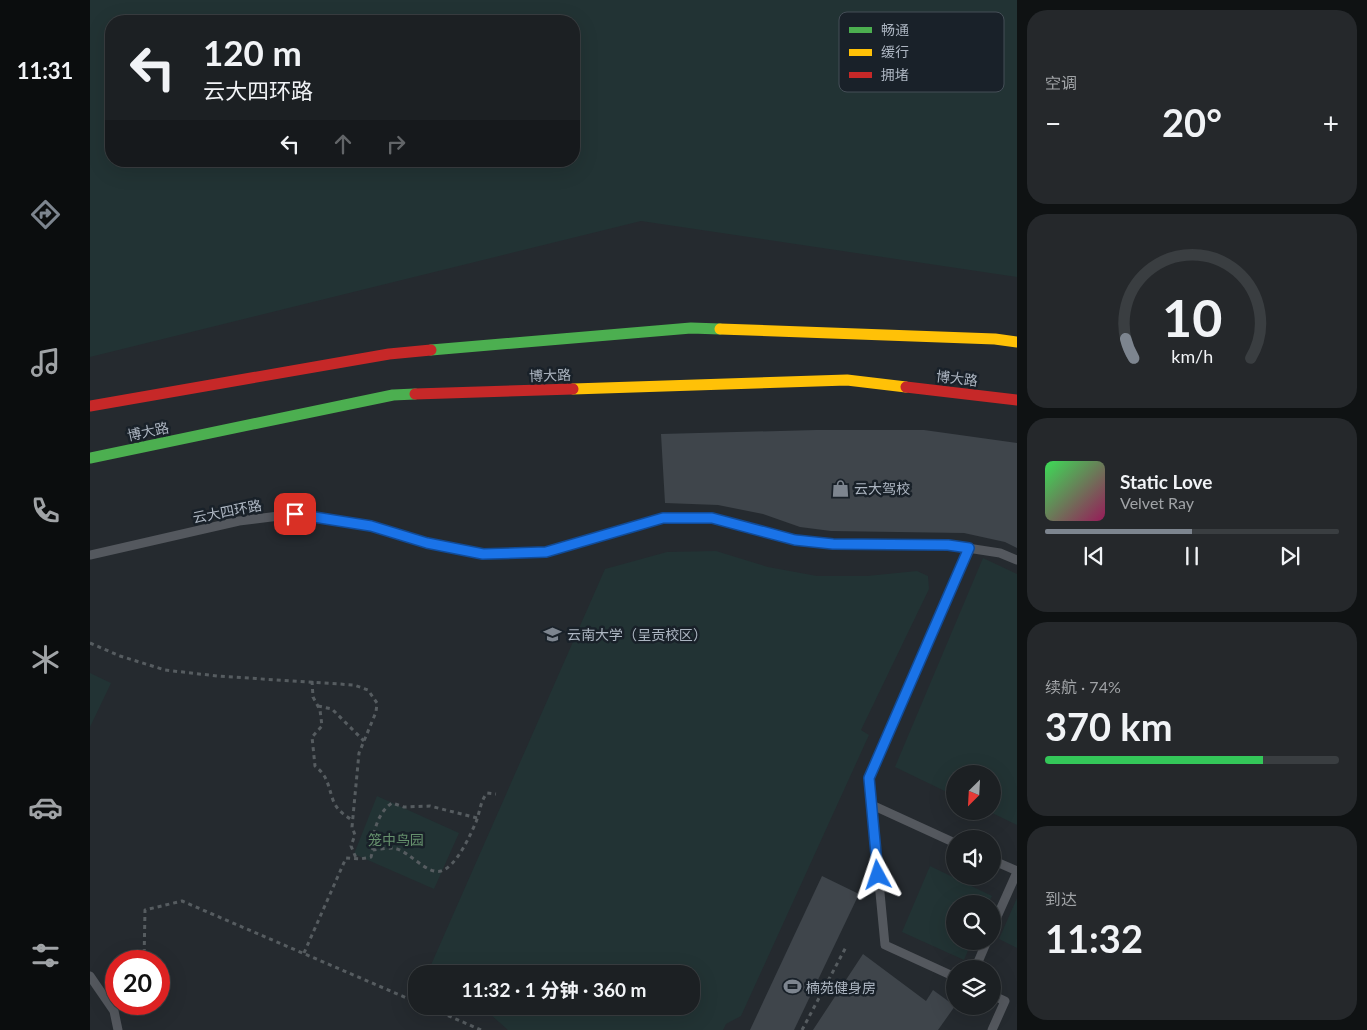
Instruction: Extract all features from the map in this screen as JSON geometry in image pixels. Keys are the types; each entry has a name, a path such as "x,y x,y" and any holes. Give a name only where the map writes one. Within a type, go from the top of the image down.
{"main road":[{"path":"90,406 389,354 691,328 995,339 1017,342"},
{"name":"博大路","path":"90,458 393,395 847,380 1017,400"}],"lane":[{"name":"云大四环路","path":"90,555 239,521 295,514 371,526 427,543 483,554 546,552 663,518 712,518 795,540 833,544 948,545 1000,553 1017,560"},
{"path":"946,973 885,945 869,778 969,548"},
{"path":"872,805 946,839"},
{"path":"1001,864 1017,872 1001,908"},
{"path":"90,976 114,1011 118,1030"},
{"path":"1001,999 1005,1001 1001,1010"},
{"path":"992,1030 999,1015"}],"path":[{"path":"90,643 120,656 165,670 217,676 354,685 368,690 377,703 376,712 359,753 352,821 355,835 351,846 356,858"},
{"path":"312,681 313,697 318,706 322,726 312,737 315,766 323,772 330,786 333,802 352,821"},
{"path":"318,706 332,709 364,741"},
{"path":"373,850 393,848 407,853 425,867 436,872 443,870 454,864 477,818 482,800 487,793 496,794"},
{"path":"304,953 346,858 371,857 373,850 372,841 383,809 392,803 404,807 430,806 477,818"},
{"path":"144,950 145,910 182,901 408,998"},
{"path":"802,1030 846,947"},
{"path":"447,1015 481,1030"}],"green space":[{"path":"90,0 1017,0 1017,277 641,221 90,357"},
{"path":"716,551 768,567 817,576 867,576 917,571 928,576 929,589 861,730 869,735 741,1016 726,1024 723,1030 508,1030 491,1015 700,1015 700,965 431,965 605,569 667,552"},
{"path":"983,558 1017,574 1017,825 1001,817 1001,765 946,765 946,792 895,767"},
{"path":"90,673 111,683 90,727"},
{"name":"笼中鸟园","path":"377,796 459,833 434,889 354,854"},
{"path":"930,866 946,874 946,885 969,885 990,895 946,895 946,950 968,950 964,960 902,932"},
{"path":"1017,898 1017,948 1001,940 1001,934"}],"building":[{"name":"云大驾校","path":"816,430 924,430 1017,443 1017,548 1005,542 964,533 831,531 800,527 763,514 718,505 665,503 661,434"},
{"name":"楠苑健身房","path":"822,876 859,894 794,1030 750,1030"},
{"path":"863,954 926,1001 933,990 946,999 946,1015 949,1015 938,1030 813,1030"}],"traffic: fast":[{"path":"431,350 691,328 720,329"},
{"path":"90,458 393,395 415,394"}],"traffic: slow":[{"path":"720,329 995,339 1017,342"},
{"path":"573,389 847,380 906,387"}],"traffic: jam":[{"path":"90,406 389,354 431,350"},
{"path":"906,387 1017,400"},
{"path":"415,394 573,389"}],"place":[{"name":"云大驾校","path":"840,488"},
{"name":"云南大学（呈贡校区）","path":"553,634"},
{"name":"楠苑健身房","path":"792,987"}],"route":[{"path":"295,514 371,526 427,543 483,554 546,552 663,518 712,518 795,540 833,544 948,545 969,548 869,778 878,875"}]}
